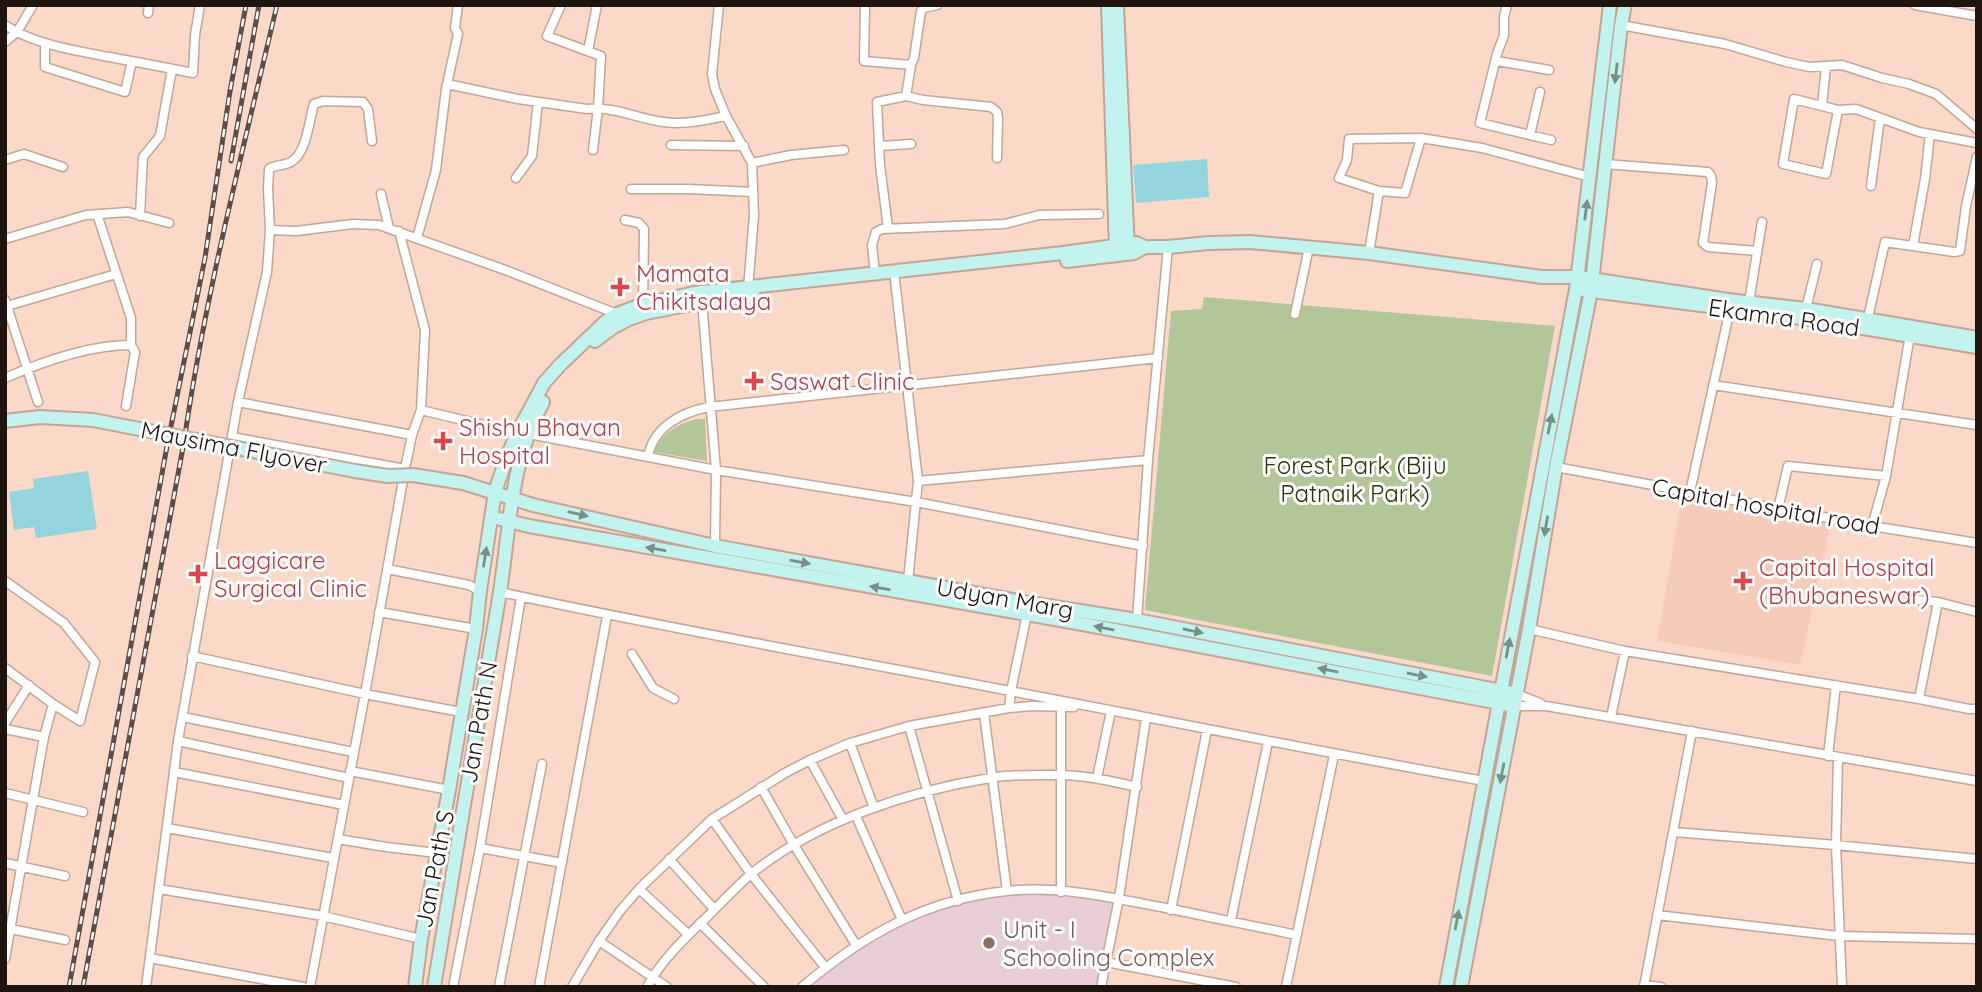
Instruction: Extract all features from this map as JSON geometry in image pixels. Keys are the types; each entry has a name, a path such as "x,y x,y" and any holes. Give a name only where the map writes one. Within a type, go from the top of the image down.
{"street":[{"path":"5,42 17,32 33,5"},
{"path":"5,24 45,43 193,73 200,5"},
{"path":"417,237 436,170 447,84 458,34 455,28 458,5"},
{"path":"561,5 547,36 601,56 593,150"},
{"path":"588,51 597,5"},
{"path":"719,5 712,74 715,89 726,116 752,163 754,215 748,289"},
{"path":"865,5 864,61 911,65"},
{"path":"906,96 921,11 937,5"},
{"path":"1108,5 1114,55 1122,250"},
{"path":"1114,55 1117,5"},
{"path":"1507,5 1504,36 1480,123 1551,139"},
{"path":"1446,987 1577,283 1610,5"},
{"path":"1461,987 1530,629 1556,467 1592,285 1625,5"},
{"path":"1915,5 1977,16"},
{"path":"1621,25 1725,44 1786,62 1809,66 1842,65 1909,84 1936,94 1977,129"},
{"path":"45,43 45,67 125,92 132,61"},
{"path":"1497,61 1549,70"},
{"path":"1822,106 1826,66"},
{"path":"140,216 143,157 160,136 172,69"},
{"path":"447,84 537,102 598,108 678,124 726,116"},
{"path":"1530,135 1540,92"},
{"path":"888,228 877,102 906,96 994,109 998,117 998,158"},
{"path":"1838,110 1826,174 1783,164 1794,99 1838,110 1856,110 1919,132 1977,143"},
{"path":"146,987 178,741 192,656 238,402 267,272 270,230 269,169 276,164 294,160 303,145 314,104 323,101 366,103 372,141"},
{"path":"516,178 532,156 537,102"},
{"path":"1871,186 1880,118"},
{"path":"1913,246 1930,134"},
{"path":"1421,138 1405,193 1379,191 1339,178 1347,160 1349,139 1421,138 1482,148 1590,177"},
{"path":"879,146 911,144"},
{"path":"671,145 744,146"},
{"path":"752,163 791,155 844,150"},
{"path":"5,160 24,153 63,167"},
{"path":"1868,318 1885,242 1960,251 1966,206 1977,157"},
{"path":"1605,164 1708,172 1712,179 1703,243 1707,247 1757,251"},
{"path":"631,189 753,192"},
{"path":"1369,253 1379,191"},
{"path":"381,194 389,228"},
{"path":"1966,206 1977,208"},
{"path":"5,239 86,215 128,212 169,223"},
{"path":"875,274 872,244 874,235 888,228 1005,223 1039,215 1099,214"},
{"path":"97,215 131,318 131,345 135,352 126,406"},
{"path":"625,220 639,223 644,229 644,309"},
{"path":"1749,302 1762,222"},
{"path":"270,230 296,231 353,224 379,225 617,314"},
{"path":"310,987 387,569 409,472 412,435 421,410 425,330 399,231"},
{"path":"523,433 550,388 592,344 612,328 644,309 683,294 1122,250 1134,253 1145,247 1250,242 1369,253 1592,285"},
{"path":"1137,620 1148,460 1168,247"},
{"path":"1295,314 1309,247"},
{"path":"523,433 544,383 585,340 617,314 1122,250"},
{"path":"1806,309 1817,264"},
{"path":"38,402 6,303 116,274"},
{"path":"895,279 918,481 908,581"},
{"name":"Ekamra Road","path":"1592,285 1806,309 1977,338"},
{"name":"Ekamra Road","path":"1592,285 1977,347"},
{"path":"702,302 716,470 715,546"},
{"path":"1690,492 1730,309"},
{"path":"1872,526 1886,476 1910,335"},
{"path":"5,378 59,358 102,348 131,345"},
{"path":"648,457 654,437 667,425 682,415 709,407 1158,358"},
{"path":"1713,385 1977,425"},
{"path":"238,402 412,435"},
{"path":"421,410 523,433 716,470 916,502 1143,546"},
{"name":"Mausima Flyover","path":"5,421 40,417 93,420 355,471 388,476 409,472 495,492"},
{"name":"Jan Path N","path":"434,987 500,592 508,521 523,433"},
{"name":"Jan Path S","path":"415,987 421,939 476,629 495,492 505,462 523,433"},
{"path":"232,438 409,472"},
{"path":"918,481 1148,460"},
{"path":"1778,509 1788,466 1886,476"},
{"name":"Capital hospital road","path":"1556,467 1977,543"},
{"name":"Udyan Marg","path":"495,492 533,505 715,546 1137,620 1168,633"},
{"name":"Udyan Marg","path":"491,518 1027,614 1168,633 1516,700"},
{"path":"387,569 469,585 480,591"},
{"path":"5,582 64,623 95,662 80,721 5,668"},
{"path":"500,592 607,616 1011,691 1334,755 1484,781"},
{"path":"453,987 480,848 521,597"},
{"path":"1916,600 1938,602 1977,612"},
{"path":"1919,699 1938,602"},
{"path":"379,612 476,629"},
{"path":"1009,708 1027,614"},
{"path":"539,987 607,616"},
{"path":"1530,629 1625,651 1977,709"},
{"path":"1611,717 1625,651"},
{"path":"632,654 653,688 674,698"},
{"path":"192,656 461,712"},
{"path":"5,723 29,685"},
{"path":"1828,755 1836,685"},
{"path":"1516,700 1977,781"},
{"path":"5,959 8,928 44,737 53,704"},
{"path":"1061,707 1061,892"},
{"path":"572,987 598,941 620,911 670,859 712,819 761,787 810,760 850,743 909,726 1009,708 1087,707"},
{"path":"1097,778 1111,711"},
{"path":"984,713 1007,891"},
{"path":"183,717 354,752"},
{"path":"1101,987 1119,898 1146,718"},
{"path":"909,726 958,901"},
{"path":"5,729 44,737"},
{"path":"1171,910 1207,730"},
{"path":"1661,987 1644,986 1692,731"},
{"path":"178,741 350,775 449,790"},
{"path":"1231,920 1268,742"},
{"path":"850,743 874,808"},
{"path":"1286,987 1334,755"},
{"path":"1838,757 1836,845 1842,987"},
{"path":"810,760 843,820"},
{"path":"499,987 542,764"},
{"path":"174,772 344,805"},
{"path":"647,987 688,934 751,874 794,845 843,820 927,792 992,778 1060,775 1097,778 1137,787"},
{"path":"761,787 856,944"},
{"path":"5,793 83,811"},
{"path":"856,816 902,920"},
{"path":"712,819 751,874 825,967"},
{"path":"167,828 333,859"},
{"path":"1673,832 1977,859"},
{"path":"338,839 437,853"},
{"path":"480,848 562,863"},
{"path":"670,859 714,909"},
{"path":"5,863 65,876"},
{"path":"159,889 323,916 421,939"},
{"path":"639,889 688,934"},
{"path":"802,987 856,944 902,920 958,901 1007,891 1033,890 1119,898 1296,934"},
{"path":"1657,915 1839,936 1977,939"},
{"path":"700,923 764,987"},
{"path":"8,928 65,940"},
{"path":"442,939 461,943"},
{"path":"598,941 667,987"},
{"path":"150,958 303,987"},
{"path":"1106,962 1236,987"}],"shaded area":[{"name":"Capital Hospital (Bhubaneswar)","path":"1682,497 1831,521 1800,665 1657,641"},
{"name":"Unit - I Schooling Complex","path":"1054,894 1113,899 1096,987 812,987 855,953 924,917 985,899"}],"green space":[{"name":"Forest Park (Biju Patnaik Park)","path":"1204,297 1555,326 1492,676 1145,610 1171,311 1202,309"},
{"path":"698,419 705,419 707,461 654,452 661,439 672,430"}],"water":[{"path":"1207,159 1209,197 1136,203 1133,165"},
{"path":"88,471 97,529 36,538 34,527 14,530 9,492 34,488 33,479"}],"railway":[{"path":"69,987 167,446 205,258 246,5"},
{"path":"231,161 259,5"},
{"path":"83,987 203,332 277,5"}],"place":[{"name":"Mamata Chikitsalaya","path":"620,287"},
{"name":"Saswat Clinic","path":"754,381"},
{"name":"Shishu Bhavan Hospital","path":"443,441"},
{"name":"Laggicare Surgical Clinic","path":"198,574"},
{"name":"Capital Hospital (Bhubaneswar)","path":"1743,581"},
{"name":"Unit - I Schooling Complex","path":"989,943"}]}
